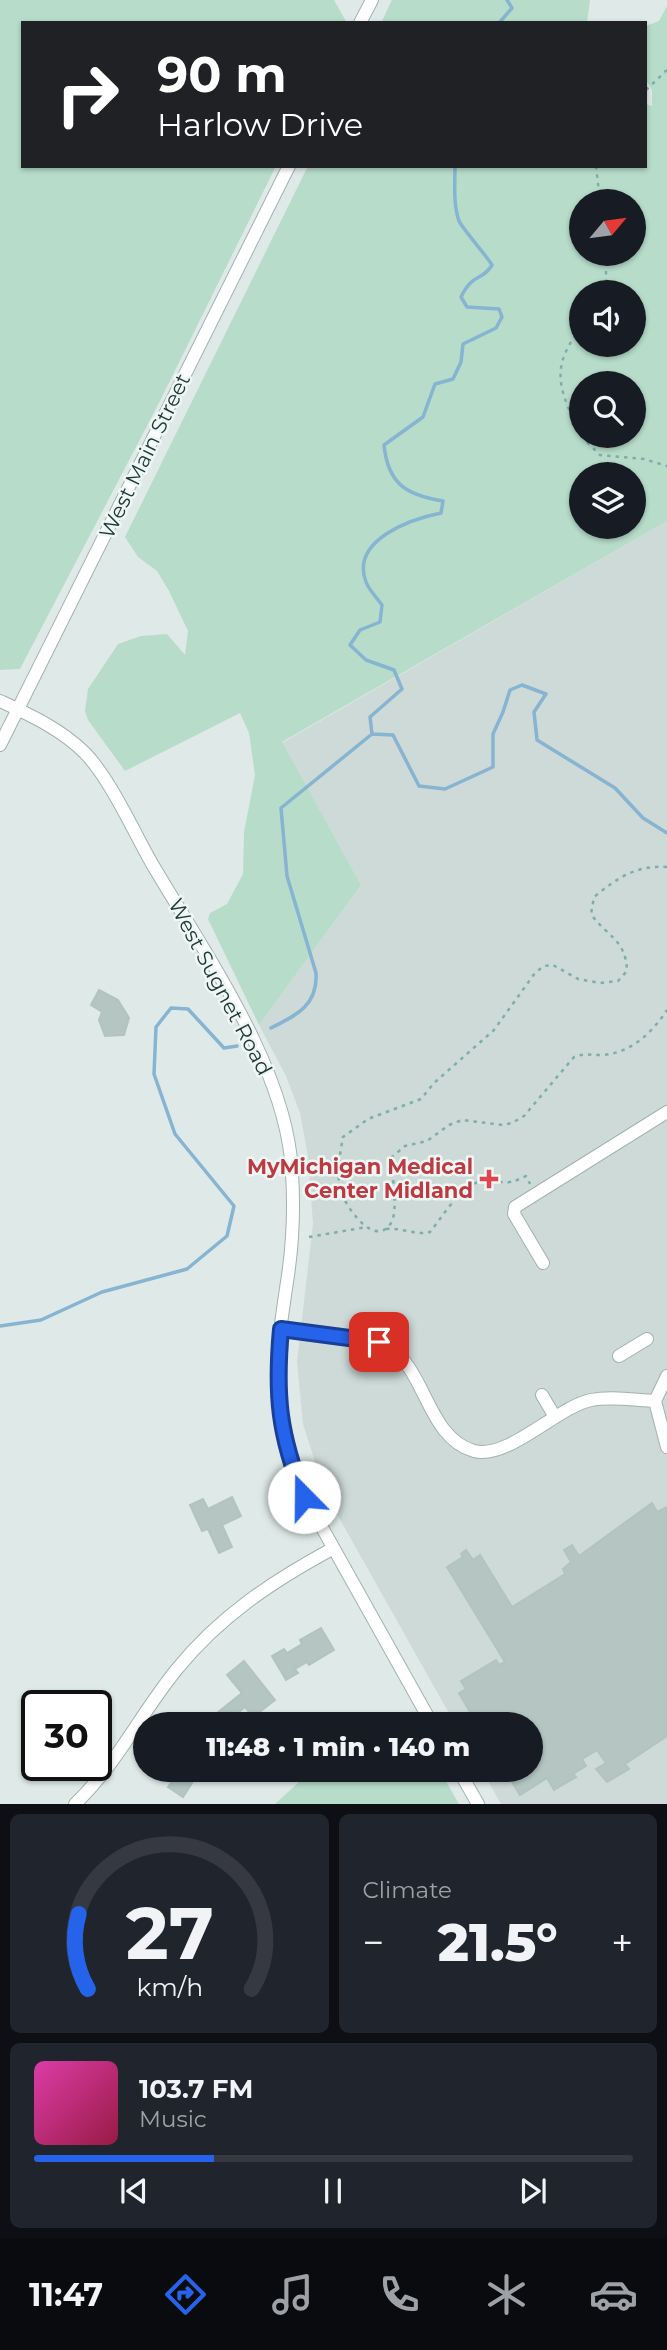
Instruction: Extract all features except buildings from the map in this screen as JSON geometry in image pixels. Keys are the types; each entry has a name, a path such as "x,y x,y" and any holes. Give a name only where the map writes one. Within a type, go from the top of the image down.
{"street":[{"path":"361,21 372,0"},
{"name":"West Main Street","path":"0,746 288,168"},
{"name":"West Sugnet Road","path":"0,701 59,731 87,755 170,893 264,1062 285,1125 292,1171 293,1218 277,1379 282,1429 292,1467 332,1549 425,1712"},
{"path":"543,1262 514,1214 515,1207 560,1184 649,1130 667,1112"},
{"path":"281,1329 355,1338 388,1346 400,1357 452,1437 476,1451 487,1452 508,1445 555,1417 592,1400 655,1401"},
{"path":"619,1356 647,1339"},
{"path":"667,1376 655,1401 667,1447"},
{"path":"542,1395 555,1417"},
{"path":"75,1804 120,1754 140,1719 203,1640 265,1587 332,1549"},
{"path":"465,1782 478,1804"}],"path":[{"path":"647,89 667,70"},
{"path":"596,168 599,189"},
{"path":"569,343 565,348 559,376 569,403"},
{"path":"593,448 600,456 644,459 667,466"},
{"path":"530,1184 526,1176 509,1185 483,1181 469,1186 430,1232 422,1234 394,1228 374,1230 367,1227 350,1209 341,1191 340,1157 343,1137 368,1119 421,1099 434,1083 494,1030 535,974 544,966 553,965 578,979 600,983 618,981 627,971 627,955 618,940 600,926 592,914 594,897 632,870 652,866 667,867"},
{"path":"384,1229 392,1222 394,1211 392,1157 405,1146 427,1141 449,1125 462,1120 512,1124 523,1116 574,1057 584,1053 600,1055 616,1052 635,1043 650,1034 667,1010"},
{"path":"309,1237 367,1227"}],"shaded area":[{"name":"MyMichigan Medical Center Midland","path":"667,521 667,1804 501,1804 488,1782 543,1782 543,1712 448,1712 324,1490 303,1424 297,1362 313,1224 308,1156 300,1113 286,1076 259,1025 361,885 282,743 636,539 646,539 646,533"}],"green space":[{"path":"0,0 334,0 346,21 21,21 21,168 275,168 160,401 20,669 0,670"},
{"path":"392,0 590,0 587,21 382,21"},
{"path":"667,6 667,521 646,533 646,462 569,462 569,539 636,539 282,742 361,885 259,1025 208,919 210,913 227,904 243,874 244,832 255,775 249,733 240,713 125,771 88,720 85,711 88,689 118,644 141,636 167,634 185,655 188,631 169,591 157,571 138,557 125,537 307,168 647,168 647,104 652,106 652,90 647,82 647,26 659,21"},
{"path":"299,1782 446,1782 459,1804 275,1804"}],"waterway":[{"path":"501,21 512,8 507,0"},
{"path":"372,734 370,717 402,689 394,670 366,660 350,645 360,630 380,622 382,605 366,582 363,567 367,554 375,543 400,526 441,513 443,501 419,495 401,485 390,469 384,445 423,417 435,384 453,379 461,362 463,344 496,328 502,317 499,309 467,307 461,297 473,280 485,274 492,265 459,221 455,201 455,168"},
{"path":"271,1028 304,1008 316,984 316,973 287,876 281,808 372,734 393,735 419,786 445,789 493,767 493,734 510,690 522,685 546,694 534,712 537,740 615,788 643,818 667,833"},
{"path":"0,1326 41,1320 102,1292 187,1269 227,1236 234,1206 175,1134 154,1074 156,1027 171,1008 188,1009 224,1048 237,1046"}],"place":[{"name":"MyMichigan Medical Center Midland","path":"489,1179"}],"route":[{"path":"304,1497 292,1467 282,1429 277,1379 281,1329 379,1342"}]}
